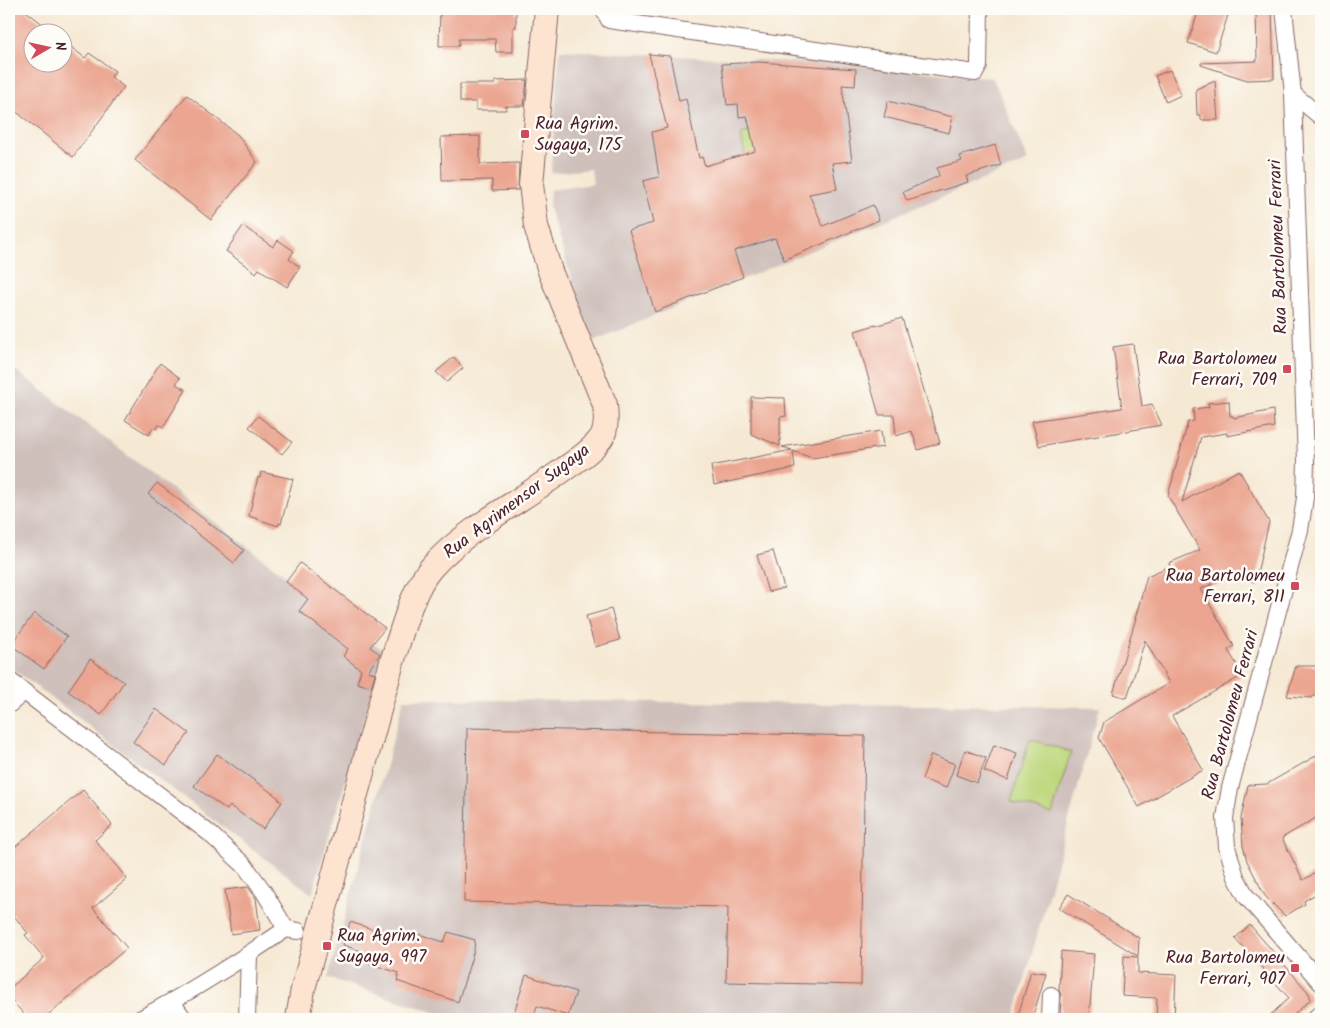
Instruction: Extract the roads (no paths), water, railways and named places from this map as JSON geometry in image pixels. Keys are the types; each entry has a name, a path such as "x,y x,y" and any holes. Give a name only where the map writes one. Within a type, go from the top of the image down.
{"main road":[{"name":"Rua Agrimensor Sugaya","path":"298,1019 303,989 302,933 406,618 417,591 430,568 454,545 501,510 552,478 588,452 603,434 606,419 605,405 550,271 536,226 531,184 547,9"}],"street":[{"path":"603,9 609,20 975,73 979,66 980,9"},
{"name":"Rua Bartolomeu Ferrari","path":"1284,9 1293,94 1306,462 1305,498 1300,530 1230,788 1226,818 1227,848 1236,877 1246,896 1321,983"},
{"path":"1293,94 1321,117"},
{"path":"9,680 209,834 244,866 264,892 302,933 249,954 172,1002 140,1019"},
{"path":"9,705 24,692"},
{"path":"247,1019 249,954"},
{"path":"1050,1019 1051,995"},
{"path":"172,1002 184,1019"},
{"path":"1314,1019 1321,1013"}],"place":[{"name":"Rua Agrim. Sugaya, 175","path":"525,134"},
{"name":"Rua Bartolomeu Ferrari, 709","path":"1287,369"},
{"name":"Rua Bartolomeu Ferrari, 811","path":"1295,586"},
{"name":"Rua Agrim. Sugaya, 997","path":"327,946"},
{"name":"Rua Bartolomeu Ferrari, 907","path":"1295,968"}]}
